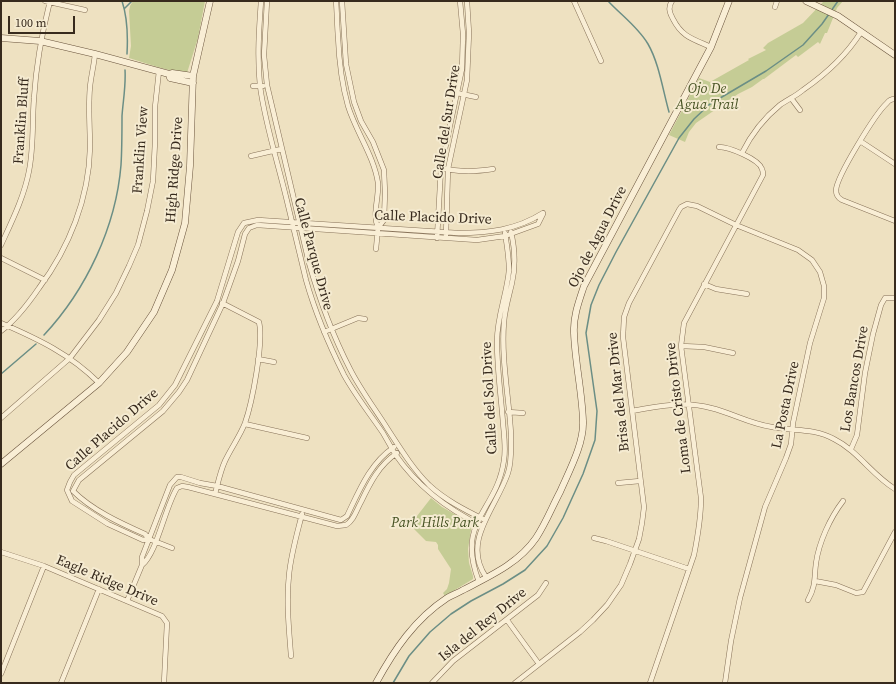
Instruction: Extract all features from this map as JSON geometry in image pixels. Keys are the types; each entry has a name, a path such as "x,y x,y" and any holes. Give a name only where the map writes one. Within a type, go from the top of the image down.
{"street":[{"name":"High Ridge Drive","path":"1,464 99,383 127,352 154,312 172,270 185,224 190,166 193,76 210,1"},
{"name":"Calle Parque Drive","path":"260,1 258,53 260,86 274,151 306,280 324,332 344,375 395,454 418,482 443,504 482,526"},
{"name":"Calle Parque Drive","path":"267,1 264,55 266,86 299,226 317,292 332,328 350,369 397,445 423,478 446,499 485,520"},
{"path":"336,1 338,39 348,106 356,128 374,167 378,183 375,221 378,228 376,249"},
{"path":"342,1 346,64 354,102 361,121 374,144 384,170 384,220 378,228"},
{"name":"Calle del Sur Drive","path":"437,238 441,168 462,69 463,34 460,1"},
{"name":"Calle del Sur Drive","path":"445,239 448,169 467,80 469,33 467,1"},
{"path":"574,1 601,61"},
{"path":"672,1 669,9 670,15 680,31 711,47"},
{"name":"Ojo de Agua Drive","path":"376,683 393,653 413,627 448,597 479,582 508,565 523,554 536,538 547,520 576,456 583,422 574,332 575,318 580,297 584,286 711,47 729,1"},
{"path":"775,7 777,1"},
{"path":"806,1 829,11 895,55"},
{"path":"48,2 85,10"},
{"name":"Franklin Bluff","path":"1,245 19,207 29,172 33,144 34,97 40,41 48,2"},
{"path":"742,153 765,120 780,105 802,91 841,60 853,46 861,32"},
{"path":"463,34 469,33"},
{"path":"1,38 40,41 169,74 172,73 193,76"},
{"path":"1,331 8,326 30,302 60,257 72,230 87,173 90,148 90,87 95,54"},
{"path":"341,64 346,64"},
{"name":"Franklin View","path":"1,418 70,358 99,320 116,293 138,244 153,181 156,142 155,107 159,71"},
{"path":"169,74 170,78 193,83"},
{"path":"253,86 266,86"},
{"path":"457,93 476,97"},
{"path":"791,98 800,110"},
{"path":"895,99 886,103 860,141 836,187 836,194 842,200 895,221"},
{"path":"860,141 895,164"},
{"path":"365,148 374,144"},
{"name":"Loma de Cristo Drive","path":"650,683 689,569 699,531 701,498 681,346 684,323 763,175 760,164 742,153 726,147 719,147"},
{"path":"251,156 281,149"},
{"path":"441,168 475,172 492,169"},
{"path":"286,198 292,196"},
{"name":"Brisa del Mar Drive","path":"515,683 593,620 607,605 620,585 635,550 644,512 622,337 625,313 629,304 679,210 685,204 693,205 736,225"},
{"name":"Calle Placido Drive","path":"172,548 155,542 144,534 111,518 79,497 73,491 79,480 163,411 187,380 223,304 248,228 257,225 293,228 299,226 378,228 482,233 504,230 530,221 543,213 538,224 505,236 477,240 378,234 332,228"},
{"name":"Calle Placido Drive","path":"149,539 143,540 108,524 72,501 68,490 70,482 74,475 159,405 176,385 217,301 238,232 244,223 258,220 292,222 299,226"},
{"path":"244,223 248,228"},
{"name":"La Posta Drive","path":"725,683 731,641 740,598 765,507 788,453 792,423 810,344 824,298 822,278 816,264 807,255 736,225"},
{"name":"Calle del Sol Drive","path":"479,582 473,567 471,540 476,523 499,481 505,457 498,338 499,314 507,293 515,264 514,246 510,228"},
{"name":"Calle del Sol Drive","path":"486,577 480,565 477,544 482,526 497,498 511,462 510,412 504,338 509,259 504,230"},
{"path":"1,258 45,280"},
{"path":"306,280 314,278"},
{"path":"704,284 747,294"},
{"name":"Los Bancos Drive","path":"850,449 857,435 865,373 873,334 881,306 885,298 895,298"},
{"path":"215,494 225,462 245,424 258,359 261,330 259,322 252,320 217,301"},
{"path":"324,332 358,318 365,319"},
{"path":"1,323 45,343 70,358 85,369 99,383"},
{"path":"498,338 511,338"},
{"path":"681,346 711,348 733,353"},
{"path":"189,358 195,361"},
{"path":"258,359 274,362"},
{"path":"356,395 363,390"},
{"path":"159,405 163,411"},
{"path":"632,411 689,405 710,407 761,425 818,432 833,438 850,449 882,480 895,489"},
{"path":"503,413 523,413"},
{"path":"245,424 306,438"},
{"path":"116,440 121,446"},
{"path":"127,601 142,565 142,557 170,485 177,477 217,486 338,520 347,516 364,480 377,462 397,445"},
{"path":"142,565 147,561 171,497 179,487 188,487 337,526 346,525 352,520 370,483 383,464 401,450"},
{"path":"418,482 423,478"},
{"path":"174,480 179,487"},
{"path":"364,480 370,483"},
{"path":"618,483 640,481"},
{"path":"68,490 73,491"},
{"path":"492,496 497,498"},
{"path":"259,505 261,499"},
{"path":"443,504 446,499"},
{"path":"808,600 815,581 816,563 822,543 835,513 843,500"},
{"path":"291,656 287,592 292,555 303,510"},
{"path":"108,524 111,518"},
{"path":"343,519 346,525"},
{"path":"815,581 836,585 856,593 861,593 864,591 895,532"},
{"path":"594,538 635,550 689,569"},
{"name":"Eagle Ridge Drive","path":"1,552 44,566 162,616 167,623 164,683"},
{"path":"1,674 44,566"},
{"name":"Isla del Rey Drive","path":"432,683 454,661 538,595 546,583"},
{"path":"61,683 99,589"},
{"path":"506,620 539,664"}],"green space":[{"path":"133,1 205,1 198,38 187,73 165,69 129,58 131,46 129,11"},
{"name":"Ojo De Agua Trail","path":"824,1 843,1 837,8 827,33 825,33 820,44 818,42 798,57 796,55 764,79 738,94 696,123 689,132 685,142 669,135 699,78 710,82 766,50 763,48 768,43 803,23"},
{"name":"Park Hills Park","path":"431,498 442,507 472,524 468,549 469,563 473,579 445,596 443,593 447,589 449,583 451,569 438,549 436,542 426,541 410,525"}],"waterway":[{"path":"122,1 127,28 127,54"},
{"path":"125,8 132,1"},
{"path":"608,1 634,27 648,44 658,68 669,112"},
{"path":"831,11 838,1"},
{"path":"393,683 409,656 430,632 451,614 525,570 547,546 563,518 583,474 595,440 597,411 586,333 591,305 599,285 616,252 679,138 694,119 710,104 766,71 803,45 829,14"},
{"path":"44,335 59,317 86,278 106,234 113,211 121,165 125,70"},
{"path":"1,374 36,344"}]}
